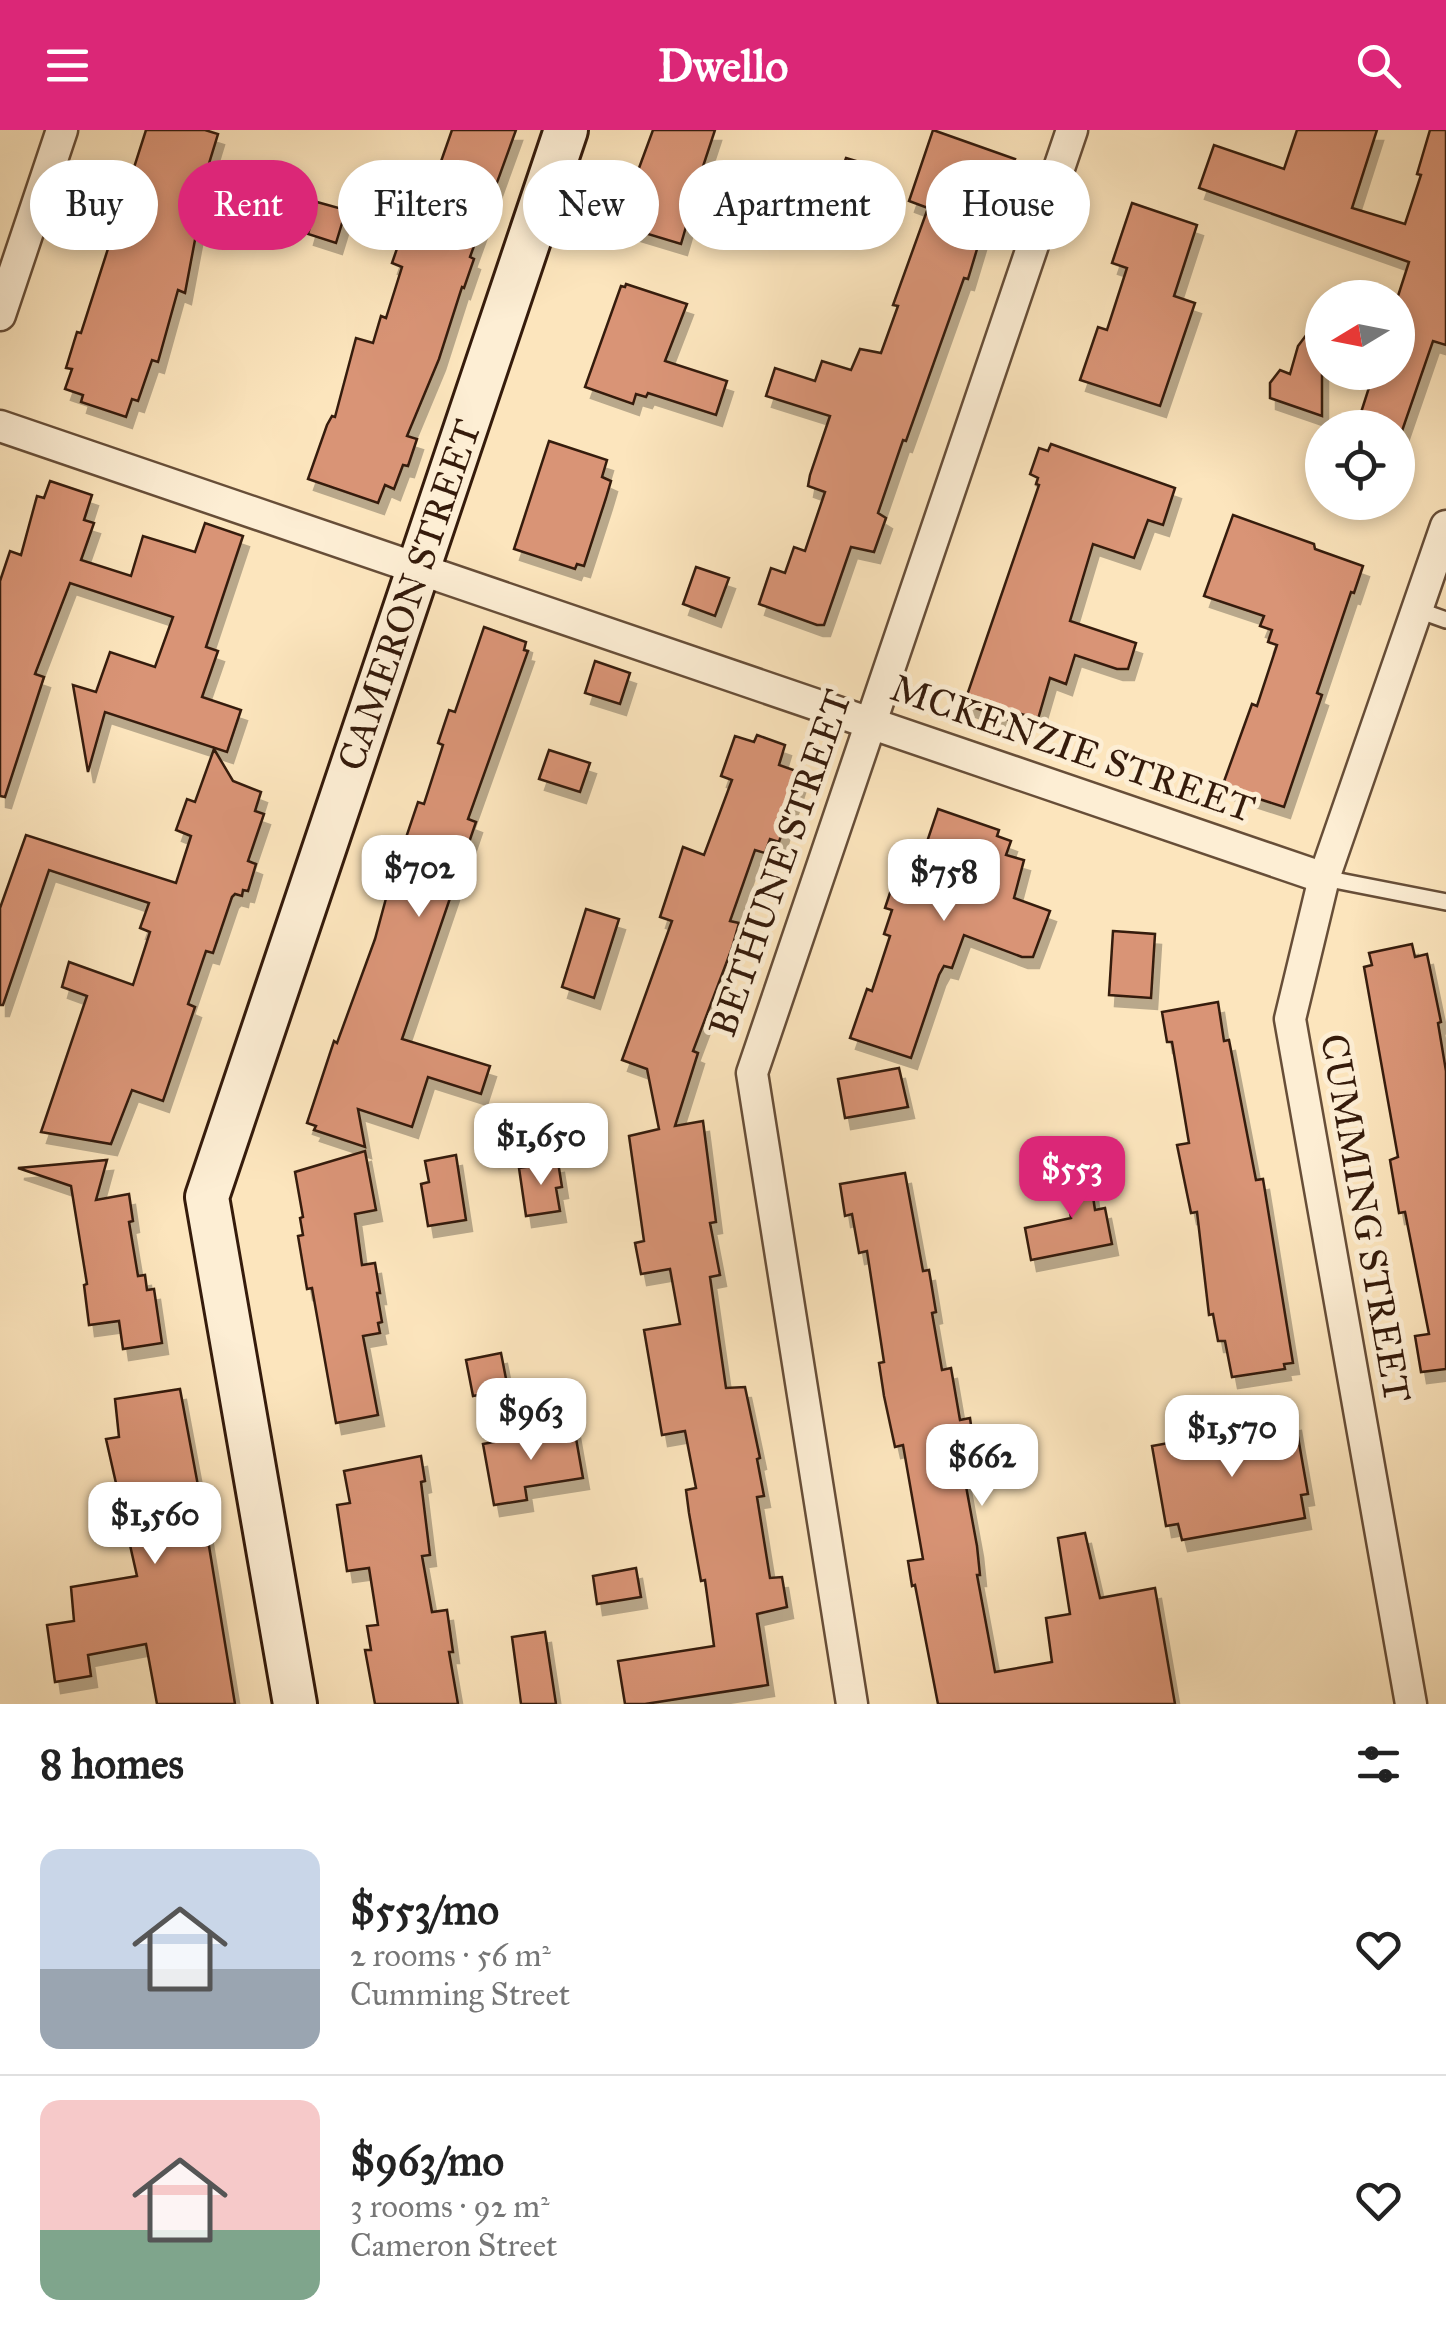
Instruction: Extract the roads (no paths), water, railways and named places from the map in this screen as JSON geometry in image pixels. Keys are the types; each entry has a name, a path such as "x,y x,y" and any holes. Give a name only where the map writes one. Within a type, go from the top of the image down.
{"street":[{"path":"0,314 62,130"},
{"name":"CAMERON STREET","path":"296,1704 207,1196 566,130"},
{"name":"BETHUNE STREET","path":"852,1704 752,1073 1072,130"},
{"name":"MCKENZIE STREET","path":"0,426 417,570 870,719 1324,878"},
{"name":"CUMMING STREET","path":"1410,1704 1290,1018 1324,878 1432,615 1446,526"}],"lane":[{"path":"1324,878 1446,902"}]}
